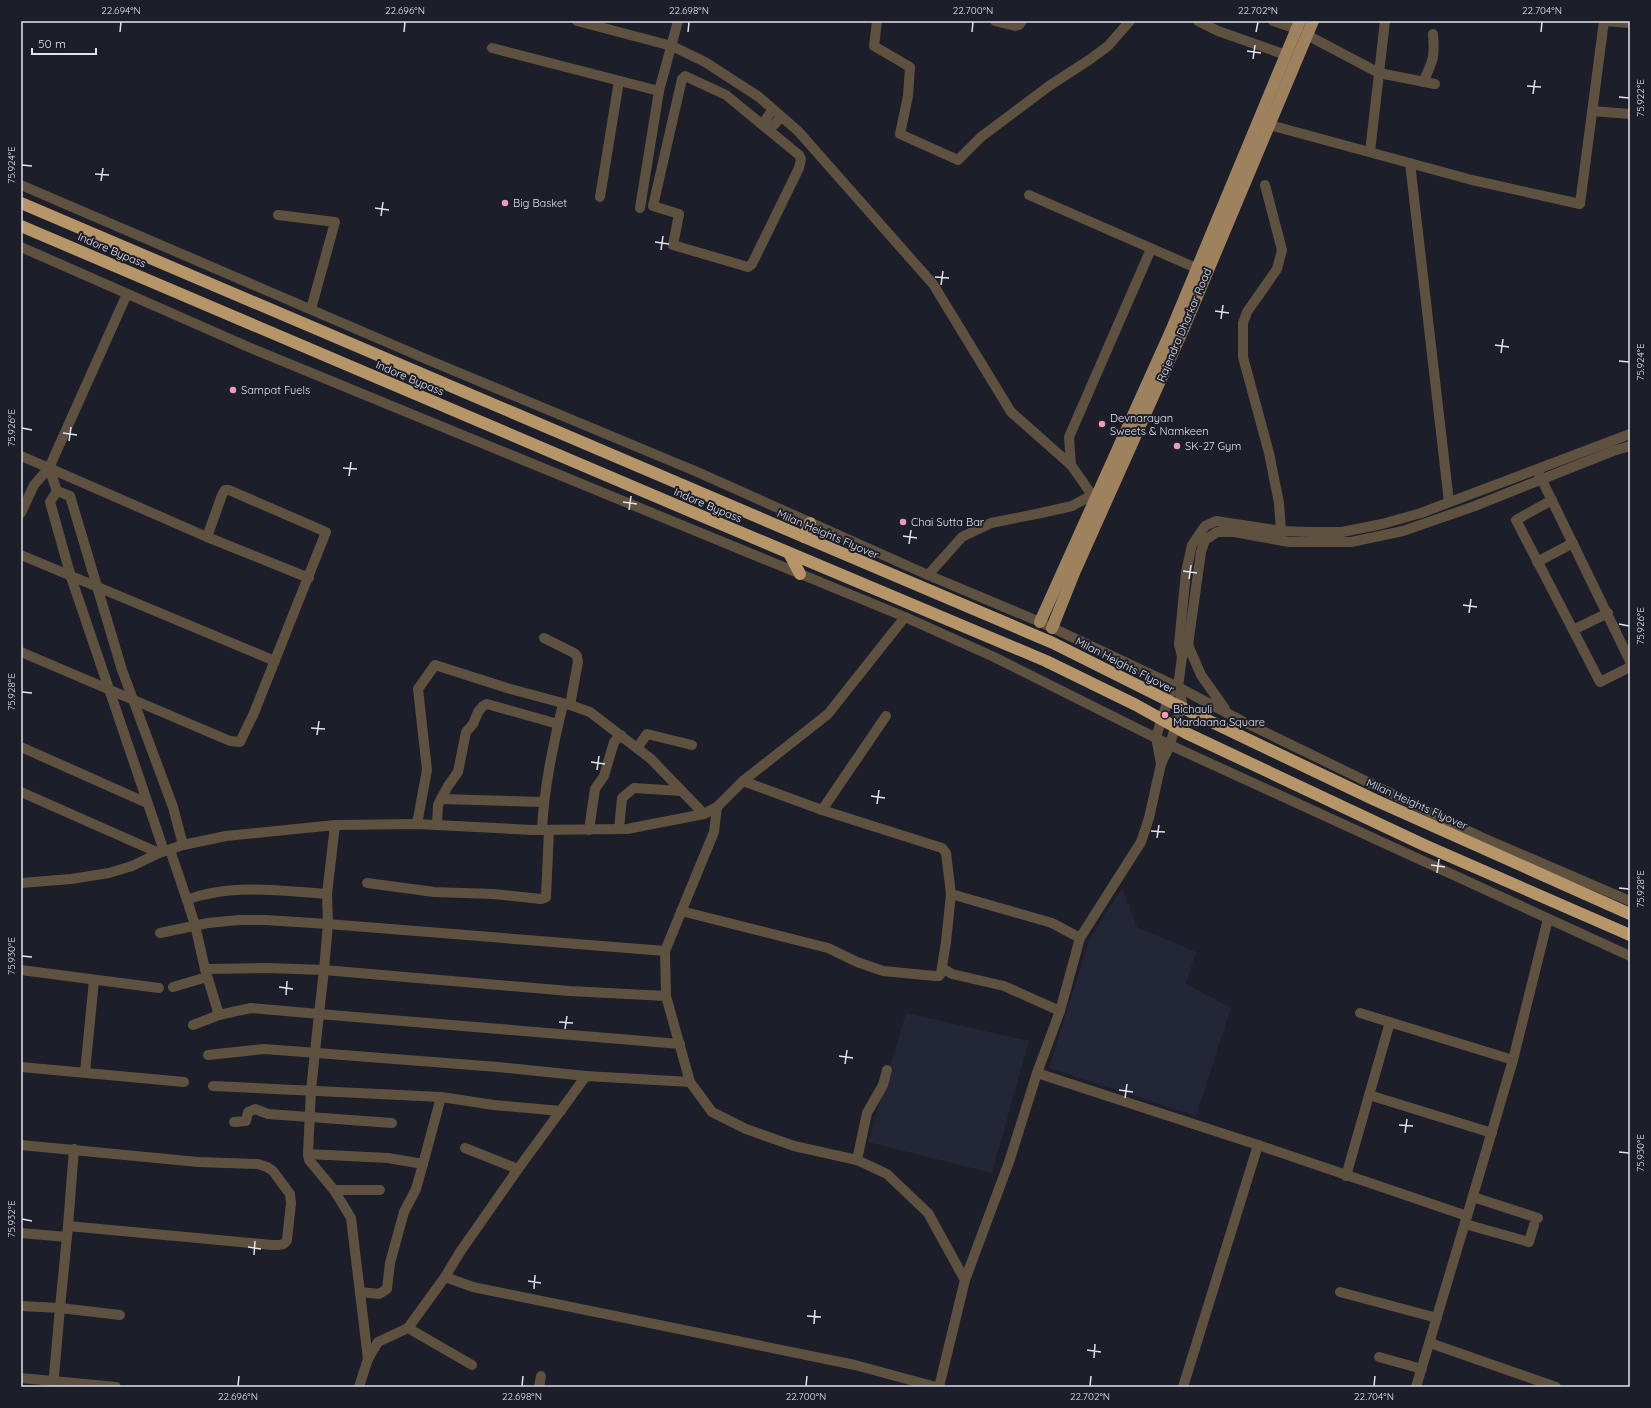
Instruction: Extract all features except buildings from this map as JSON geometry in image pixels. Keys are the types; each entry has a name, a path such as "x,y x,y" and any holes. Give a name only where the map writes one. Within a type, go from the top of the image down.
{"highway":[{"name":"Indore Bypass","path":"21,203 758,518"},
{"name":"Indore Bypass","path":"21,226 789,553"},
{"name":"Milan Heights Flyover","path":"758,518 1053,643 1195,714 1376,800 1630,914"},
{"path":"804,537 810,523"},
{"path":"789,553 800,574"},
{"path":"789,553 1046,661 1136,705 1186,733 1424,845 1630,934"}],"main road":[{"name":"Rajendra Dharkar Road","path":"1040,622 1202,270 1264,122 1313,21"},
{"name":"Rajendra Dharkar Road","path":"1264,122 1286,55 1298,25"},
{"name":"Rajendra Dharkar Road","path":"1052,628 1074,573 1100,493"}],"street":[{"path":"577,21 672,46 705,62 759,97 798,131 933,284 1011,412 1100,493 1072,506 992,523 962,537 928,575"},
{"path":"640,208 659,92 678,21"},
{"path":"877,21 874,46 910,67 908,96 900,134 958,160 981,136 1048,86 1108,46 1130,21"},
{"path":"995,21 1015,26 1020,25 1022,21"},
{"path":"1198,21 1218,31 1286,55"},
{"path":"1273,21 1298,25"},
{"path":"1370,152 1385,21"},
{"path":"1264,122 1472,180 1580,204 1604,21 1630,23"},
{"path":"1423,82 1432,63 1435,51 1433,34"},
{"path":"1307,35 1379,73 1436,84"},
{"path":"492,48 659,92"},
{"path":"685,76 688,77 722,93 766,127 799,155 801,163 750,266 746,267 673,245 679,214 655,208 652,205 682,79 685,76"},
{"path":"600,197 619,81"},
{"path":"733,100 741,85"},
{"path":"766,127 766,119 773,110"},
{"path":"1592,111 1630,114"},
{"path":"766,127 774,125 781,116"},
{"path":"1410,163 1449,502"},
{"path":"21,185 695,471 928,575 1040,622 1178,687 1481,837 1630,901"},
{"path":"1265,185 1282,250 1276,269 1247,312 1243,323 1243,357 1268,453 1279,503 1282,531"},
{"path":"1030,195 1202,270"},
{"path":"278,215 335,222 311,308"},
{"path":"21,247 246,346 905,617 994,657 1170,744 1630,956"},
{"path":"1071,465 1069,437 1152,249"},
{"path":"21,513 34,485 49,468 127,294"},
{"path":"1182,657 1179,644 1186,572 1192,545 1205,526 1216,521 1223,521 1282,531 1342,532 1382,524 1421,513 1630,434"},
{"path":"939,1387 965,1280 1009,1162 1037,1072 1060,1011 1080,938 1141,842 1149,818 1161,764 1170,744 1182,702 1178,687 1182,657 1188,645 1201,552 1206,540 1217,532 1234,532 1289,542 1352,542 1403,531 1468,508 1613,451 1630,446"},
{"path":"21,456 207,537 309,578"},
{"path":"49,468 57,492"},
{"path":"1537,469 1630,660"},
{"path":"21,652 230,742 240,742 309,578 326,532 234,490 225,490 207,537"},
{"path":"57,492 50,502 71,577 111,690 164,851 187,900 195,925 206,973 219,1015"},
{"path":"57,492 70,496 122,670 173,807 183,845"},
{"path":"1464,497 1468,508"},
{"path":"1552,500 1516,520 1600,682 1630,667"},
{"path":"1537,562 1573,543"},
{"path":"21,555 275,661"},
{"path":"1573,630 1608,613"},
{"path":"21,883 71,879 109,873 132,866 164,851 183,845 226,836 335,825 417,824 546,830 627,829 704,814 717,807 744,781 828,714 905,617"},
{"path":"367,883 434,892 493,894 541,899 546,898 546,830 543,802 558,724 567,705 578,662 578,656 544,638"},
{"path":"1188,645 1201,675 1228,712"},
{"path":"417,824 427,770 418,689 435,665 590,712 651,759 704,814"},
{"path":"1161,764 1156,737 1170,693 1178,687"},
{"path":"437,825 438,805 448,786 458,772 466,732 473,724 478,712 483,706 487,704 558,724"},
{"path":"822,810 886,716"},
{"path":"637,748 647,734 692,745"},
{"path":"589,830 595,789 604,776 614,742 621,735"},
{"path":"21,747 147,803"},
{"path":"681,911 828,948 856,962 883,972 939,976 942,968 951,894 946,853 942,848 822,810 744,781"},
{"path":"619,829 622,798 634,788 681,791"},
{"path":"21,792 164,851"},
{"path":"441,799 543,802"},
{"path":"717,807 714,832 665,951 666,996 690,1082 712,1112 746,1129 794,1146 857,1160 887,1174 928,1213 965,1280"},
{"path":"335,825 327,894 328,924 324,970 314,1052 309,1116 308,1154 309,1160 334,1190 351,1218 368,1359"},
{"path":"187,900 197,896 236,890 259,889 327,894"},
{"path":"951,894 1052,923 1080,938"},
{"path":"1416,1387 1513,1060 1548,919"},
{"path":"160,933 195,925 239,920 328,924 665,951"},
{"path":"173,987 206,973 267,968 324,970 569,991 666,996"},
{"path":"942,968 952,974 1004,986 1060,1011"},
{"path":"21,970 159,988"},
{"path":"85,1072 94,980"},
{"path":"193,1025 219,1015 251,1008 680,1044"},
{"path":"1360,1013 1513,1060"},
{"path":"1346,1176 1390,1022"},
{"path":"208,1055 264,1049 498,1067 586,1076 690,1082"},
{"path":"21,1066 184,1082"},
{"path":"857,1160 867,1113 883,1084 887,1070"},
{"path":"1037,1072 1258,1145 1530,1242 1536,1222 1473,1197"},
{"path":"359,1387 368,1359 378,1342 408,1328 445,1277 460,1252 518,1168 586,1076"},
{"path":"213,1086 441,1097 494,1105 561,1111"},
{"path":"1369,1095 1492,1133"},
{"path":"360,1292 379,1294 387,1289 390,1262 403,1214 416,1189 441,1097"},
{"path":"234,1122 246,1121 248,1112 255,1109 268,1114 392,1123"},
{"path":"21,1145 264,1166 272,1171 290,1194 291,1203 287,1240 282,1245 68,1226"},
{"path":"1183,1387 1258,1145"},
{"path":"465,1148 518,1168"},
{"path":"53,1384 74,1149"},
{"path":"308,1154 388,1158 423,1164"},
{"path":"334,1190 380,1190"},
{"path":"21,1233 67,1237"},
{"path":"445,1277 474,1287 855,1365 936,1387"},
{"path":"1340,1292 1437,1318"},
{"path":"21,1306 60,1308 120,1315"},
{"path":"408,1328 472,1365"},
{"path":"1430,1343 1556,1387"},
{"path":"1379,1357 1422,1369"},
{"path":"539,1387 541,1376"},
{"path":"21,1378 53,1384 116,1387"}],"shaded area":[{"path":"1122,888 1137,927 1196,952 1186,984 1231,1008 1196,1116 1049,1068 1089,940"},
{"path":"906,1013 1029,1041 992,1173 868,1142"}],"place":[{"name":"Big Basket","path":"505,203"},
{"name":"Sampat Fuels","path":"233,390"},
{"name":"Devnarayan Sweets & Namkeen","path":"1102,424"},
{"name":"SK-27 Gym","path":"1177,446"},
{"name":"Chai Sutta Bar","path":"903,522"},
{"name":"Bichauli Mardaana Square","path":"1165,715"}]}
